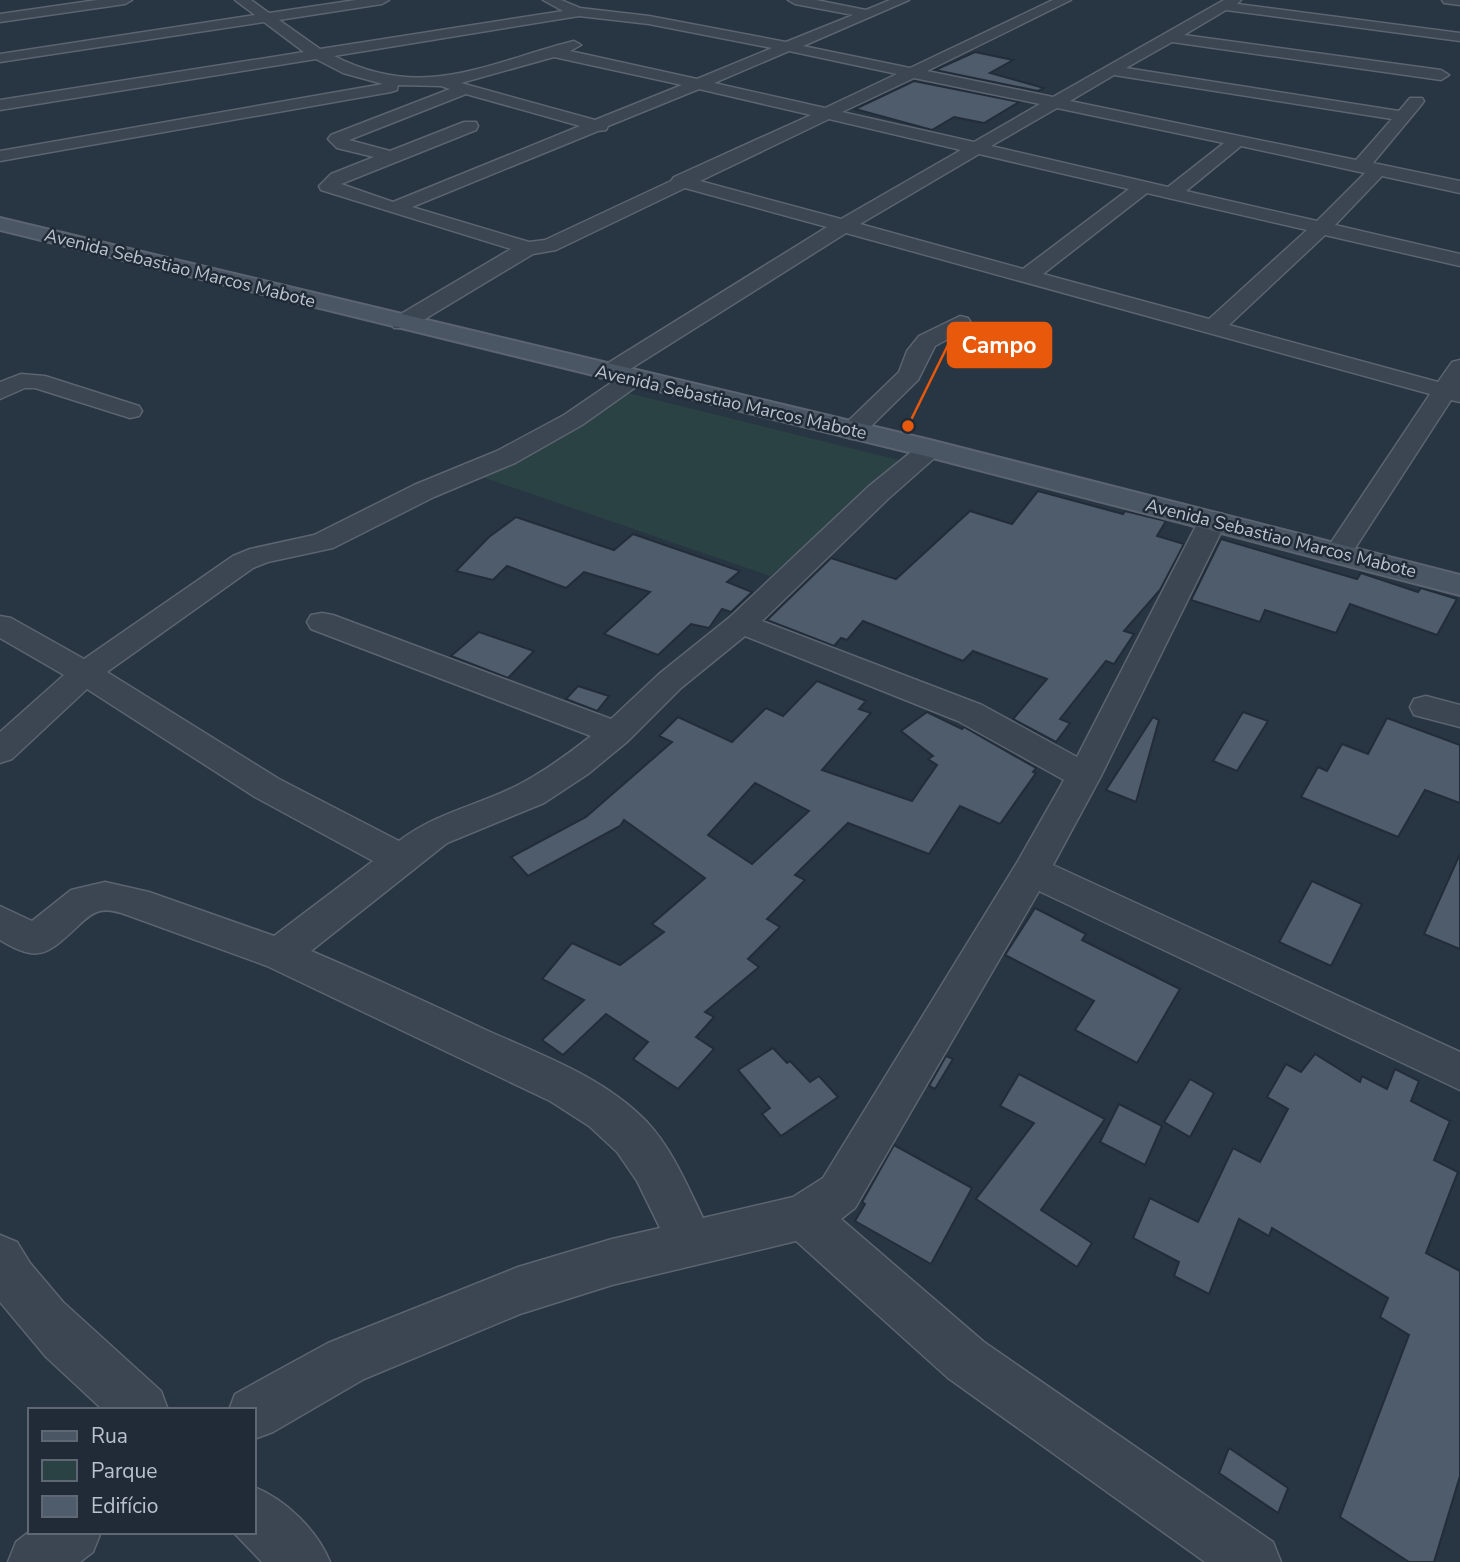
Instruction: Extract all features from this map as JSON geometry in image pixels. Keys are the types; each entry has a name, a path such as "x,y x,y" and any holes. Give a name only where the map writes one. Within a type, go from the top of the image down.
{"main road":[{"name":"Avenida Sebastiao Marcos Mabote","path":"0,224 930,449 1460,585"}],"street":[{"path":"0,18 125,0"},
{"path":"242,0 316,53 362,76 415,83 462,80 585,41"},
{"path":"0,58 382,0"},
{"path":"550,0 577,12 623,17 789,47 1460,187"},
{"path":"795,0 867,14"},
{"path":"394,208 600,126 902,0"},
{"path":"470,126 337,178 328,186 528,248 549,246 680,181 829,114 1064,0"},
{"path":"1448,0 1460,1"},
{"path":"0,105 316,53 647,3 623,17"},
{"path":"0,751 85,673 193,594 243,562 260,555 323,542 424,491 506,457 573,420 679,326 845,226 1229,3 1460,37"},
{"path":"1170,37 1446,71 1402,116 1368,169 1321,228 1213,327"},
{"path":"553,52 1460,260"},
{"path":"1111,70 1402,116"},
{"path":"0,156 415,83"},
{"path":"443,83 600,126"},
{"path":"392,157 343,144 337,139 466,89"},
{"path":"1170,194 1237,141"},
{"path":"680,181 1451,393"},
{"path":"1027,276 1143,187"},
{"path":"402,323 528,248"},
{"path":"852,431 910,375 919,351 927,341 960,323"},
{"path":"1338,553 1451,393 1460,367"},
{"path":"0,392 21,381 37,381 130,411"},
{"path":"279,954 434,834 531,794 576,766 616,733 670,681 741,624 868,503 930,449"},
{"path":"256,1412 346,1362 518,1291 612,1262 804,1217 839,1193 1031,871 1084,776 1213,520"},
{"path":"322,622 616,733"},
{"path":"741,624 970,713 1084,776"},
{"path":"0,625 85,673 267,788 401,859"},
{"path":"1426,707 1460,716"},
{"path":"1031,871 1460,1072"},
{"path":"0,921 36,940 48,932 74,905 89,898 106,896 279,954 523,1067 577,1097 618,1124 635,1140 650,1159 691,1244"},
{"path":"804,1217 966,1360 1253,1562"},
{"path":"0,1258 12,1281 77,1351 140,1408"},
{"path":"256,1517 302,1562"},
{"path":"36,1562 71,1534"}],"green space":[{"path":"620,391 903,461 770,576 482,477"}],"building":[{"path":"975,52 1013,60 990,73 1044,88 1038,91 935,70"},
{"path":"914,81 1019,102 984,123 954,117 932,130 855,109"},
{"path":"1038,491 1123,514 1125,511 1166,521 1157,536 1184,544 1160,590 1124,631 1134,634 1114,664 1106,661 1060,719 1070,723 1056,742 1013,719 1047,679 973,651 963,661 863,621 847,640 841,638 834,646 767,620 831,558 896,579 970,511 1012,524"},
{"path":"516,517 614,550 633,534 740,571 727,582 752,592 731,612 722,609 709,628 691,624 658,655 604,634 650,592 584,572 566,588 507,566 493,580 456,571 489,537"},
{"path":"1221,539 1357,579 1361,573 1418,592 1421,588 1457,599 1437,635 1350,604 1336,633 1265,610 1260,622 1191,600"},
{"path":"479,632 534,651 508,678 451,656"},
{"path":"817,681 866,701 859,709 871,713 822,770 912,801 937,765 928,759 933,756 901,731 927,712 962,729 964,727 1036,768 1033,772 1036,773 1000,824 960,806 929,854 848,823 795,875 805,880 767,919 780,927 748,959 759,967 705,1012 714,1017 696,1037 714,1049 678,1089 633,1059 648,1042 606,1014 563,1055 542,1040 584,1000 542,979 572,943 620,965 664,932 652,924 705,878 624,820 620,826 528,876 511,857 586,817 672,742 659,736 678,717 732,742 766,708 783,716","holes":["755,783 809,811 752,864 708,835"]},
{"path":"578,686 609,696 597,711 566,699"},
{"path":"1243,712 1268,721 1237,771 1213,761"},
{"path":"1153,717 1159,720 1136,802 1106,790"},
{"path":"1387,718 1460,745 1460,803 1425,790 1398,837 1301,797 1318,767 1327,771 1342,744 1368,754"},
{"path":"1460,854 1460,949 1424,934"},
{"path":"1312,881 1362,904 1331,966 1279,942"},
{"path":"1035,908 1086,934 1082,940 1180,989 1137,1063 1075,1030 1094,1001 1005,955"},
{"path":"773,1048 810,1082 819,1076 838,1097 781,1136 762,1114 770,1108 738,1070"},
{"path":"1315,1054 1360,1082 1362,1076 1387,1089 1395,1069 1419,1081 1411,1101 1450,1121 1434,1160 1458,1172 1426,1253 1460,1271 1460,1476 1434,1562 1409,1562 1340,1517 1409,1335 1380,1317 1388,1298 1272,1228 1269,1236 1239,1219 1209,1294 1174,1276 1179,1262 1133,1238 1150,1198 1198,1222 1233,1148 1260,1162 1288,1109 1267,1097 1286,1064 1301,1072"},
{"path":"946,1056 953,1059 935,1089 929,1086"},
{"path":"1019,1074 1105,1119 1041,1210 1092,1243 1077,1267 976,1199 1034,1123 1000,1106"},
{"path":"1190,1079 1214,1093 1190,1137 1164,1122"},
{"path":"1119,1104 1162,1126 1145,1165 1100,1142"},
{"path":"894,1145 972,1188 931,1264 855,1221 865,1204 862,1202"},
{"path":"1229,1448 1288,1488 1278,1513 1219,1473"}],"place":[{"name":"Campo","path":"908,426"}]}
